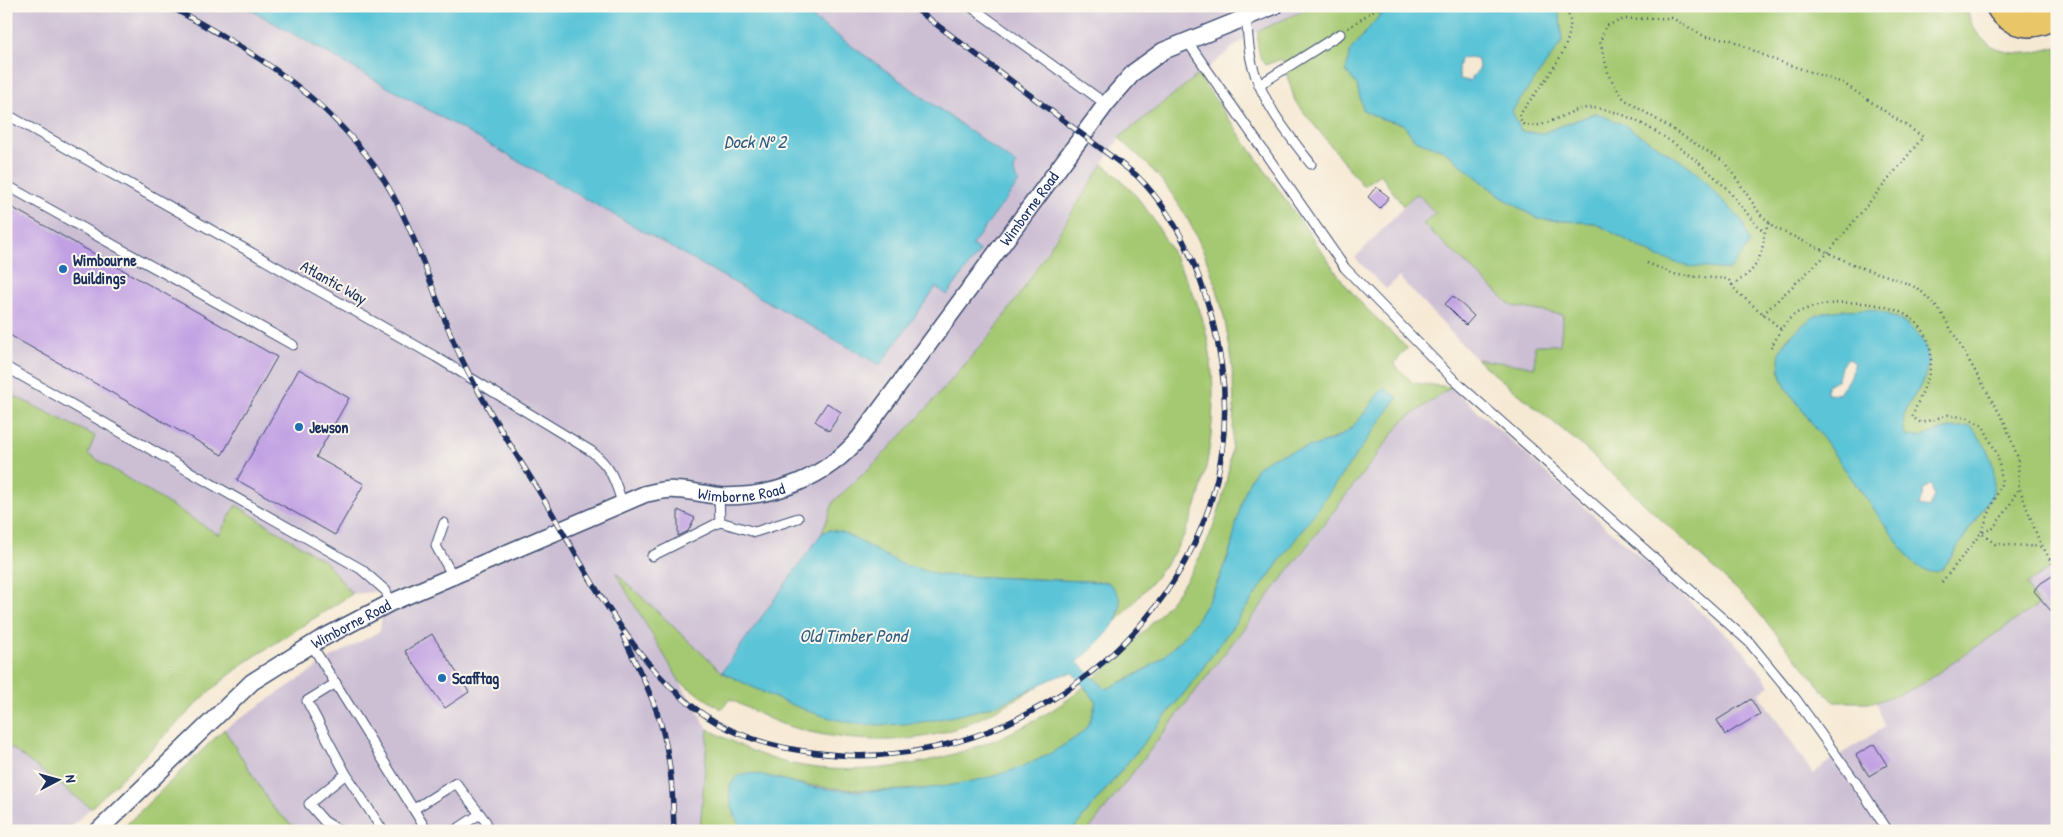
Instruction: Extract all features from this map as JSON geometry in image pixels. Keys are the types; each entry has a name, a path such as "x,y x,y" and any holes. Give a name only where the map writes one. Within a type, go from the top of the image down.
{"main road":[{"path":"1999,6 2009,17 2019,22 2031,24 2054,16"}],"street":[{"name":"Wimborne Road","path":"98,831 252,682 311,644 390,603 454,578 622,502 645,494 668,490 719,496 749,495 788,487 816,474 844,455 925,352 1106,104 1134,72 1163,51 1274,6"}],"lane":[{"path":"970,6 1106,104"},
{"path":"1246,17 1251,62 1259,85 1282,126 1311,164"},
{"path":"1259,85 1340,34"},
{"path":"1187,41 1345,268 1454,380 1749,642 1795,698 1864,794 1888,831"},
{"name":"Atlantic Way","path":"6,114 436,357 591,451 604,461 612,472 622,502"},
{"path":"6,185 293,345"},
{"path":"6,367 361,569 386,591 390,603"},
{"path":"719,496 720,522"},
{"path":"652,556 720,522 755,532 798,518"},
{"path":"444,523 436,546 454,578"},
{"path":"311,644 427,831"},
{"path":"336,683 307,701 346,774 383,831"},
{"path":"340,831 324,821 309,804 346,774"},
{"path":"414,809 456,783 486,822 486,831"},
{"path":"454,831 480,814"}],"path":[{"path":"1340,34 1380,6"},
{"path":"1564,6 1567,10 1570,32 1564,54 1519,116 1523,124 1531,127 1544,124 1564,114 1591,108 1614,112 1649,126 1698,163 1725,188 1763,231"},
{"path":"1763,314 1828,253 1923,137 1843,83 1772,59 1729,39 1706,37 1672,18 1624,19 1606,26 1600,42 1609,76 1624,99 1726,163 1760,214 1775,228 1828,253 1859,267 1897,279 1919,289 1941,312 2004,421 2018,458 2019,487 2043,547 2057,572"},
{"path":"1732,285 1752,271 1763,248 1763,231 1770,223"},
{"path":"1647,264 1677,274 1728,279 1736,291 1781,329"},
{"path":"1770,348 1790,318 1801,312 1826,304 1860,303 1904,312 1918,325 1930,346 1932,364 1930,376 1912,417 1921,423 1948,415 1968,418 1983,426 1998,456 2002,482 1981,533 1942,582"},
{"path":"1981,533 1993,528 2007,510 2019,487"},
{"path":"1981,533 1995,544 2043,547"},
{"path":"2053,636 2057,633"}],"shaded area":[{"path":"6,6 244,6 880,365 936,287 947,295 979,251 972,245 1019,182 1014,169 1016,164 796,6 1314,6 1258,31 1235,46 1119,139 997,327 921,415 874,464 834,501 822,533 722,672 616,574 708,729 700,831 297,830 273,808 224,729 334,656 380,631 385,591 352,594 246,662 211,690 67,831 6,831"},
{"path":"1417,193 1436,213 1423,223 1512,306 1563,315 1560,346 1535,367 1476,359 1399,277 1386,289 1355,258"},
{"path":"1451,387 1744,651 1770,685 1759,694 1813,774 1828,762 1885,727 1876,702 1896,696 2038,606 2026,584 2057,564 2057,831 1088,831 1403,421"}],"green space":[{"path":"1314,6 1400,6 1380,15 1346,71 1357,85 1363,110 1379,118 1403,124 1415,139 1443,150 1500,196 1538,219 1595,223 1656,256 1596,113 1540,134 1521,131 1511,111 1562,42 1560,16 1552,6 1967,6 1973,27 1986,42 1995,48 2015,53 2034,52 2057,47 2057,564 2026,584 2038,605 1917,687 1876,702 1835,702 1825,693 1749,601 1580,444 1476,359 1535,367 1535,345 1560,345 1563,315 1512,306 1423,224 1435,213 1417,193 1403,206 1380,174 1363,186 1295,101 1282,59 1265,65 1258,48 1258,31","holes":["1868,309 1896,317 1907,324 1919,389 1908,404 1901,423 1906,436 1919,437 1950,428 1992,495 1942,570 1912,561 1785,386 1779,370 1784,342 1819,315"]},
{"path":"1198,75 1344,283 1362,304 1407,348 1394,364 1413,383 1451,387 1403,421 1088,831 1072,831 1189,687 1397,397 1342,435 1255,472 1224,567 1201,613 1191,627 1169,652 1132,677 1106,690 1094,678 1151,624 1188,577 1198,560 1217,517 1228,471 1233,421 1232,371 1225,321 1212,274 1193,229 1169,190 1152,169 1119,138"},
{"path":"1103,164 1134,194 1157,226 1192,292 1202,317 1208,341 1212,367 1213,394 1212,421 1205,474 1184,536 1167,562 1116,622 1120,610 1107,582 939,575 899,564 830,530 822,533 834,501 874,464 921,415 997,327"},
{"path":"6,392 95,436 88,454 219,535 236,505 326,562 352,594 246,662 211,690 91,808 6,744"},
{"path":"615,572 722,672 775,698 840,720 943,718 1000,703 1038,687 991,713 954,729 923,737 903,739 861,739 800,730 782,724 730,699 721,709 680,682"},
{"path":"1084,687 1096,701 1092,717 1085,729 1068,743 1028,765 992,777 952,786 911,790 828,788 754,774 734,817 744,831 700,831 708,729 759,754 792,764 829,769 868,769 907,765 946,756 984,744 1020,728 1054,709"},
{"path":"224,729 273,808 299,831 120,831"}],"water":[{"name":"Dock Nº 2","path":"244,6 796,6 1016,164 1014,174 1019,182 972,245 980,251 947,295 936,287 880,365"},
{"path":"1400,6 1552,6 1560,16 1562,42 1512,111 1521,131 1540,134 1596,113 1624,125 1692,168 1742,221 1750,243 1730,270 1686,266 1656,256 1595,223 1538,219 1500,196 1443,150 1415,140 1403,124 1379,118 1363,110 1357,85 1346,71 1350,51 1380,15","holes":["1469,57 1478,60 1479,69 1469,81 1460,79 1458,69 1460,59"]},
{"path":"1868,309 1880,312 1904,323 1921,339 1926,350 1928,362 1925,376 1909,404 1904,418 1906,436 1919,437 1950,428 1971,426 1991,458 1994,475 1992,495 1947,563 1939,571 1926,571 1912,562 1785,386 1782,377 1779,362 1781,350 1789,338 1809,320 1824,313","holes":["1848,358 1855,363 1849,378 1839,394 1827,393 1827,385 1838,379 1841,366","1931,484 1934,496 1929,508 1919,506 1924,489"]},
{"name":"Old Timber Pond","path":"1383,388 1398,397 1189,687 1072,831 744,831 733,811 730,795 730,788 738,776 744,774 763,775 804,786 874,791 942,787 976,781 1008,772 1037,760 1077,737 1083,732 1090,720 1096,701 1073,673 1055,677 1005,702 963,714 895,725 861,724 807,711 722,672 822,533 830,530 842,532 899,563 939,575 1107,582 1117,592 1120,603 1118,614 1105,636 1077,662 1106,689 1153,665 1183,637 1194,623 1212,594 1226,563 1246,488 1255,471 1271,458 1318,445 1340,436 1358,421"}],"building":[{"path":"1376,187 1389,197 1380,208 1368,197"},
{"name":"Wimbourne Buildings","path":"6,204 277,357 222,455 6,333"},
{"path":"1453,296 1474,316 1466,325 1445,304"},
{"name":"Jewson","path":"299,369 349,398 316,457 364,484 335,535 237,480"},
{"path":"827,403 841,412 829,431 815,421"},
{"path":"678,510 695,518 688,531 678,536"},
{"path":"2057,573 2057,618 2034,591 2038,585"},
{"name":"Scafftag","path":"432,634 469,692 445,708 405,651"},
{"path":"1751,699 1760,714 1725,735 1717,720"},
{"path":"1874,744 1887,765 1869,776 1856,755"}],"railway":[{"path":"169,6 256,56 307,94 354,140 376,168 400,208 453,340 475,385 606,604 626,634 673,690 700,712 742,735 783,747 839,755 899,753 958,741 1015,720 1067,690 1114,652 1155,607 1188,557 1211,501 1217,478 1224,431 1221,361 1211,315 1199,277 1183,240 1162,206 1136,175 912,6"},
{"path":"623,636 649,693 662,728 668,753 674,831"}],"place":[{"name":"Wimbourne Buildings","path":"63,269"},
{"name":"Jewson","path":"299,427"},
{"name":"Scafftag","path":"442,678"}]}
